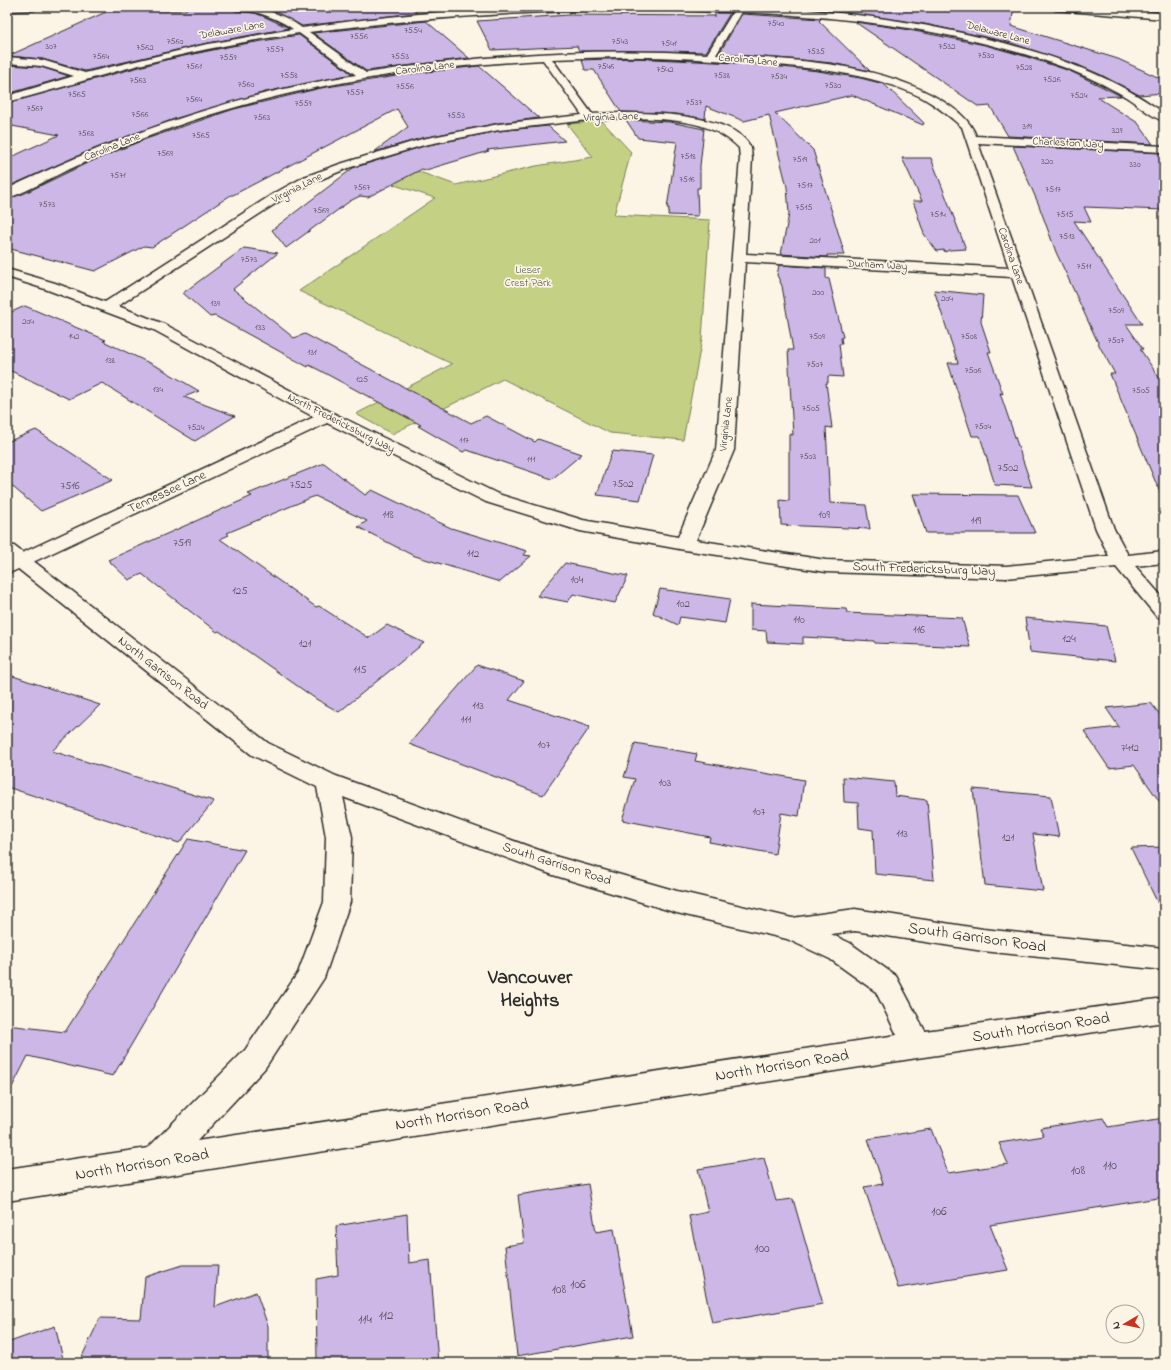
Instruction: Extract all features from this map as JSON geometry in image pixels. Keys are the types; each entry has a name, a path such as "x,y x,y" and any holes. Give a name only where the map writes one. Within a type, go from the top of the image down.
{"street":[{"path":"7,8 34,7"},
{"path":"234,7 256,10 286,20 364,76"},
{"name":"Delaware Lane","path":"7,99 83,76 166,55 217,44 301,31 442,11 611,7"},
{"name":"Delaware Lane","path":"668,7 739,8 862,19 941,31 978,39 1048,59 1085,73 1147,105 1164,118"},
{"path":"1055,7 1164,16"},
{"path":"710,56 739,8"},
{"name":"Carolina Lane","path":"7,194 61,168 157,129 249,100 298,88 364,76 434,66 546,57 618,54 710,56 804,64 842,70 891,82 929,97 956,113 967,126 1105,529 1122,562 1164,612"},
{"path":"546,57 589,117"},
{"path":"7,60 42,64 83,76"},
{"name":"Virginia Lane","path":"107,307 277,197 308,180 379,154 422,142 499,127 589,117 625,115 657,116 683,119 714,126 734,136 745,147 746,158 725,450 685,544"},
{"name":"Charleston Way","path":"972,139 1164,149"},
{"name":"Durham Way","path":"738,258 1017,273"},
{"name":"North Fredericksburg Way","path":"7,274 50,286 159,327 327,417 492,498 580,525 685,544"},
{"name":"Tennessee Lane","path":"11,559 327,417"},
{"name":"South Fredericksburg Way","path":"685,544 826,566 1006,572 1164,557"},
{"name":"North Garrison Road","path":"11,559 260,748 328,782"},
{"path":"155,1163 255,1059 310,978 337,902 340,837 328,782"},
{"name":"South Garrison Road","path":"328,782 553,865 677,902 792,929 840,950 886,984 917,1045"},
{"name":"South Garrison Road","path":"792,929 855,920 991,941 1164,959"},
{"name":"South Morrison Road","path":"917,1045 1164,1010"},
{"name":"North Morrison Road","path":"7,1185 917,1045"}],"green space":[{"name":"Lieser Crest Park","path":"602,121 631,152 614,215 710,220 702,339 683,440 610,433 503,379 392,434 356,414 452,364 299,291 435,198 354,172 386,160 456,185 536,166 593,157 567,124"}],"building":[{"path":"187,7 230,7 236,11 255,13 289,28 203,44 85,71 42,59 8,56 108,11 186,10"},
{"path":"255,7 410,7 417,13 302,26 277,13"},
{"path":"782,7 831,7 828,10"},
{"path":"833,7 1014,7 1011,26 1118,59 1164,80 1164,93 1139,95 1078,65 1008,42 925,24 839,12"},
{"path":"715,13 730,13 706,52 579,51 577,46 492,50 477,21 569,15 715,16"},
{"path":"742,14 821,19 819,21 870,71 832,63 719,54"},
{"path":"426,21 469,58 366,71 313,33"},
{"path":"855,22 904,29 985,45 1070,71 1121,96 1097,97 1138,123 1153,144 1008,136 990,106 979,107"},
{"path":"299,35 352,74 265,92 177,118 91,150 7,187 7,159 59,135 7,125 7,103 165,60 232,46"},
{"path":"634,58 755,64 818,71 860,78 884,84 924,123 923,125 852,95 775,113 813,150 845,255 827,255 827,257 781,254 789,214 787,187 769,115 744,121 706,106 705,119 677,114 621,112 594,70 585,70 582,60"},
{"path":"7,65 41,67 69,76 7,94"},
{"path":"479,66 539,118 499,123 422,138 374,152 408,127 397,109 231,195 152,247 144,246 95,271 7,248 7,199 23,194 85,164 146,139 234,109 321,88 409,74"},
{"path":"626,120 670,122 704,129 700,166 700,188 697,188 698,216 668,215 669,208 667,208 677,142 638,138"},
{"path":"548,126 565,141 487,150 489,151 426,170 422,169 368,197 360,196 350,201 286,248 272,230 353,168 424,146 499,131"},
{"path":"1013,146 1160,153 1164,159 1164,210 1084,207 1091,222 1074,221 1142,324 1126,324 1143,349 1140,349 1164,385 1164,502 1110,374 1115,374 1100,347 1056,252 1038,203"},
{"path":"902,158 931,158 966,249 949,250 945,252 944,250 937,251 924,234 913,201 922,201"},
{"path":"244,248 278,253 233,289 294,338 305,334 471,423 486,416 535,442 538,439 582,454 552,479 467,450 463,452 418,426 421,425 319,370 309,365 308,367 215,316 210,317 183,293"},
{"path":"779,265 826,268 826,278 829,279 843,337 841,338 842,344 839,344 843,377 828,376 828,383 826,383 832,428 826,427 830,503 866,505 870,529 781,525 780,500 789,501 789,434 793,435 788,350 793,350 782,286 777,275"},
{"path":"934,290 983,295 981,322 991,352 988,352 1003,394 1000,393 1032,487 995,485 980,436 972,436 948,363 958,363"},
{"path":"25,306 106,340 103,341 160,368 199,391 184,397 235,416 195,441 102,383 69,399 7,369 7,314"},
{"path":"36,430 113,480 41,511 7,482 7,442"},
{"path":"612,451 653,455 640,500 597,495"},
{"path":"324,463 365,495 372,490 451,528 527,551 524,555 531,556 500,582 412,555 358,527 367,521 315,496 227,533 229,535 220,539 316,607 319,606 369,638 387,625 424,643 339,712 316,699 219,631 217,632 142,574 129,580 108,560 252,496 248,494"},
{"path":"913,494 1018,495 1035,533 926,533"},
{"path":"565,563 628,576 615,603 573,594 568,602 537,596"},
{"path":"660,589 730,599 725,623 680,617 678,625 653,613"},
{"path":"751,604 846,609 847,613 962,618 970,647 875,643 874,641 803,637 803,644 767,642 766,631 751,630"},
{"path":"1025,618 1106,626 1115,661 1030,652"},
{"path":"477,665 524,681 509,700 590,727 543,795 409,744"},
{"path":"7,674 100,705 52,751 214,801 179,843 7,787"},
{"path":"1151,703 1164,720 1164,808 1134,765 1109,768 1084,731 1119,727 1106,708"},
{"path":"635,743 697,754 695,761 804,780 799,816 781,813 775,854 709,842 710,837 622,820 635,779 624,777"},
{"path":"843,777 894,782 895,796 927,800 934,880 875,874 873,830 859,828 858,803 844,802"},
{"path":"973,789 1051,796 1059,837 1033,834 1043,891 985,885"},
{"path":"188,839 245,850 113,1076 28,1056 7,1097 7,1025 65,1032"},
{"path":"1164,847 1164,916 1131,848"},
{"path":"1103,1118 1108,1127 1164,1118 1164,1197 990,1225 1008,1270 898,1288 864,1187 883,1184 868,1139 931,1129 948,1173 1008,1164 999,1143 1044,1136 1040,1128"},
{"path":"764,1158 776,1201 793,1199 823,1304 712,1323 689,1216 708,1212 698,1169"},
{"path":"588,1184 596,1232 614,1229 633,1336 517,1356 505,1246 524,1243 518,1195"},
{"path":"407,1214 409,1263 430,1260 438,1363 317,1363 316,1279 338,1275 336,1226"},
{"path":"183,1265 218,1265 215,1307 256,1292 268,1326 268,1363 79,1363 100,1318 141,1319 145,1277"},
{"path":"55,1326 64,1363 7,1363 7,1343"}],"district":[{"name":"Vancouver Heights","path":"530,990"}]}
